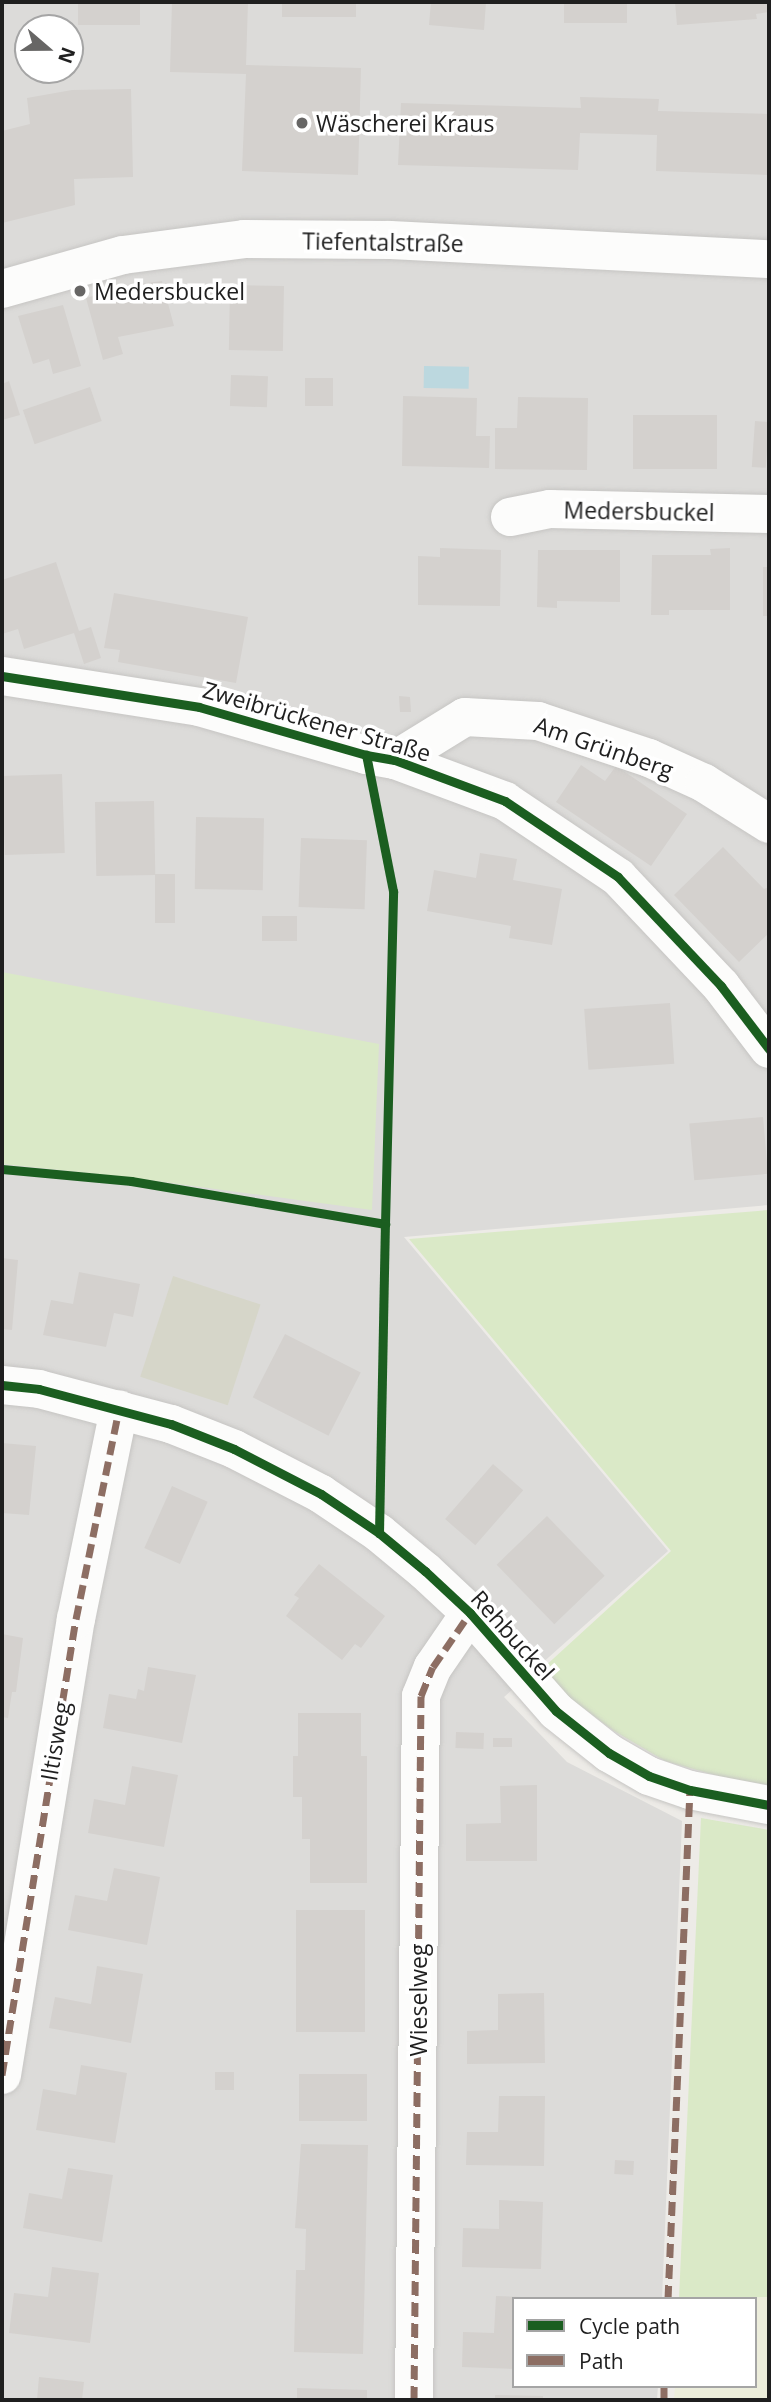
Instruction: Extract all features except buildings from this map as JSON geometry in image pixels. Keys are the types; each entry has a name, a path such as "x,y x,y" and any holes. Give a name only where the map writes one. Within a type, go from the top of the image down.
{"street":[{"name":"Tiefentalstraße","path":"2,289 123,255 244,239 390,240 769,259"},
{"name":"Medersbuckel","path":"510,517 550,509 769,514"},
{"name":"Zweibrückener Straße","path":"2,677 199,707 366,755 395,760 506,801 618,877 721,986 769,1049"},
{"name":"Am Grünberg","path":"395,760 465,717 538,721 649,758 704,783 769,824"},
{"name":"Rehbuckel","path":"2,1385 39,1389 171,1424 234,1449 321,1494 379,1533 470,1613 556,1711 609,1753 664,1782 709,1795 769,1805"},
{"name":"Iltisweg","path":"2,2075 76,1619 118,1409"},
{"name":"Wieselweg","path":"414,2400 421,1696 433,1667 470,1613"}],"shaded area":[{"path":"2,2 769,2 769,1205 404,1237 668,1551 504,1697 567,1762 682,1821 662,2297 512,2297 512,2388 658,2388 657,2400 2,2400"},
{"path":"173,1276 260,1304 228,1405 140,1377"}],"green space":[{"path":"2,972 379,1044 372,1210 127,1177 2,1164"},
{"path":"769,1210 769,1785 722,1777 665,1761 614,1731 571,1699 542,1669 671,1551 409,1239"},
{"path":"701,1818 769,1830 769,2297 679,2297"},
{"path":"757,2297 769,2297 769,2400 674,2400 675,2388 757,2388"}],"water":[{"path":"424,366 469,367 469,389 424,388"}],"marked path":[{"path":"2,2075 76,1619 119,1409"},
{"path":"414,2400 421,1696 433,1667 470,1613"},
{"path":"668,2297 690,1790"},
{"path":"664,2388 664,2400"}],"cycle path":[{"path":"2,676 199,707 366,755 395,760 505,801 618,877 721,986 769,1049"},
{"path":"2,1169 131,1181 385,1224 393,891 366,755"},
{"path":"379,1533 385,1224"},
{"path":"2,1385 39,1389 171,1424 234,1449 321,1494 379,1533 425,1571 470,1613 556,1711 609,1753 649,1776 690,1790 769,1805"}],"place":[{"name":"Wäscherei Kraus","path":"302,123"},
{"name":"Medersbuckel","path":"80,291"}]}
